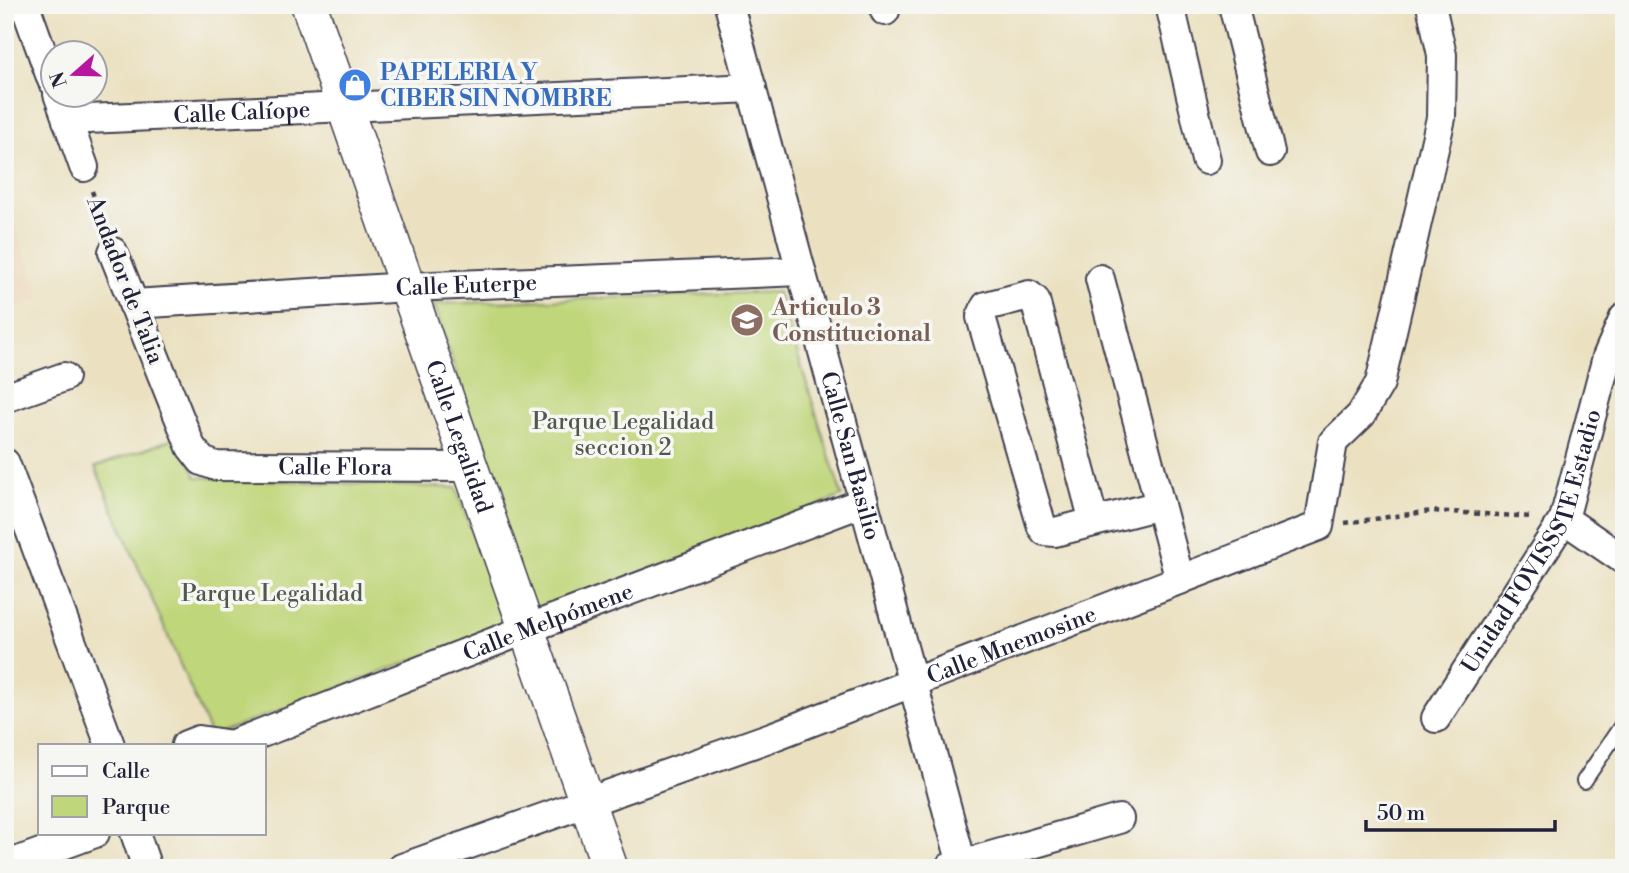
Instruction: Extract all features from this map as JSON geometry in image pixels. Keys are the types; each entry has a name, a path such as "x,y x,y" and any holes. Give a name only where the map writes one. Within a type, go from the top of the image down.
{"street":[{"path":"25,5 38,41"},
{"name":"Calle Legalidad","path":"309,5 610,868"},
{"name":"Calle San Basilio","path":"729,5 913,682 958,866"},
{"path":"1170,5 1206,160"},
{"path":"1233,5 1270,152"},
{"path":"1320,526 1333,442 1361,415 1380,383 1441,118 1442,55 1431,5"},
{"name":"Calle Calíope","path":"108,108 344,107 752,88"},
{"name":"Andador de Talia","path":"62,108 84,167"},
{"name":"Andador de Talia","path":"113,252 191,447 202,461"},
{"name":"Calle Euterpe","path":"133,303 408,287 802,271"},
{"path":"1100,279 1180,580"},
{"path":"1094,522 1035,300 1029,295 986,306 981,317 1039,522 1045,531 1055,533 1160,505"},
{"name":"Unidad FOVISSSTE Estadio","path":"1436,719 1564,519 1607,357 1624,318"},
{"path":"5,398 64,377"},
{"name":"Calle Flora","path":"202,461 216,466 471,467"},
{"path":"5,463 110,744"},
{"name":"Calle Melpómene","path":"235,744 527,629 864,502"},
{"path":"1564,519 1624,560"},
{"name":"Calle Mnemosine","path":"402,868 774,736 1320,526"},
{"path":"189,744 199,740 225,744"},
{"path":"958,866 1119,819"},
{"path":"5,866 92,834"},
{"path":"135,834 147,868"}],"lane":[{"path":"1584,781 1624,722"}],"path":[{"name":"Andador de Talia","path":"84,167 113,252"},
{"path":"1320,526 1432,511 1564,519"}],"shaded area":[{"path":"5,197 41,299 5,312"}],"green space":[{"name":"Parque Legalidad seccion 2","path":"778,292 842,496 534,617 434,304"},
{"name":"Parque Legalidad","path":"181,436 196,477 456,488 505,626 211,736 95,467"}],"place":[{"name":"PAPELERIA Y CIBER SIN NOMBRE","path":"355,85"},
{"name":"Articulo 3 Constitucional","path":"747,320"}]}
